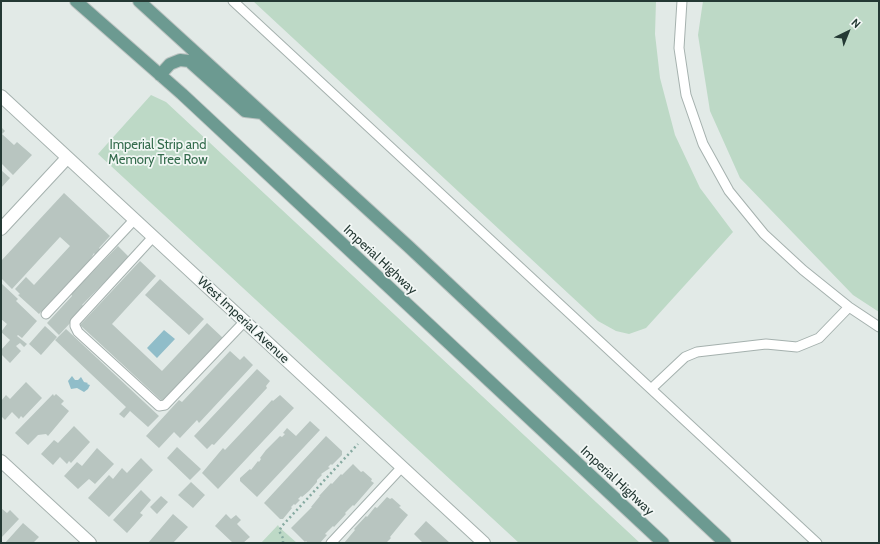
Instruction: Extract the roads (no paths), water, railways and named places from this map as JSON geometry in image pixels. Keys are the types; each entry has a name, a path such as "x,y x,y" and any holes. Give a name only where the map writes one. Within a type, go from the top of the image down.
{"main road":[{"name":"Imperial Highway","path":"76,1 160,75 663,543"},
{"path":"139,1 408,246 725,543"},
{"path":"160,75 170,64 180,60 189,61 245,111 262,113"}],"street":[{"name":"West Imperial Avenue","path":"1,96 484,543"},
{"path":"1,229 67,158"},
{"path":"1,461 90,543"}],"lane":[{"path":"233,1 817,543"},
{"path":"682,1 679,48 686,95 703,144 729,191 764,234 802,270 849,307 879,327"},
{"path":"46,314 134,220"},
{"path":"153,237 75,322 78,332 160,406 165,405 244,321"},
{"path":"651,389 685,357 697,352 766,344 796,347 818,338 849,307"},
{"path":"331,543 402,467"}],"water":[{"path":"164,330 175,339 157,358 147,348"},
{"path":"72,376 75,380 78,380 81,377 84,382 90,385 88,389 84,392 77,388 71,389 68,381"}],"park label":[{"name":"Imperial Strip and Memory Tree Row","path":"158,152"}]}
